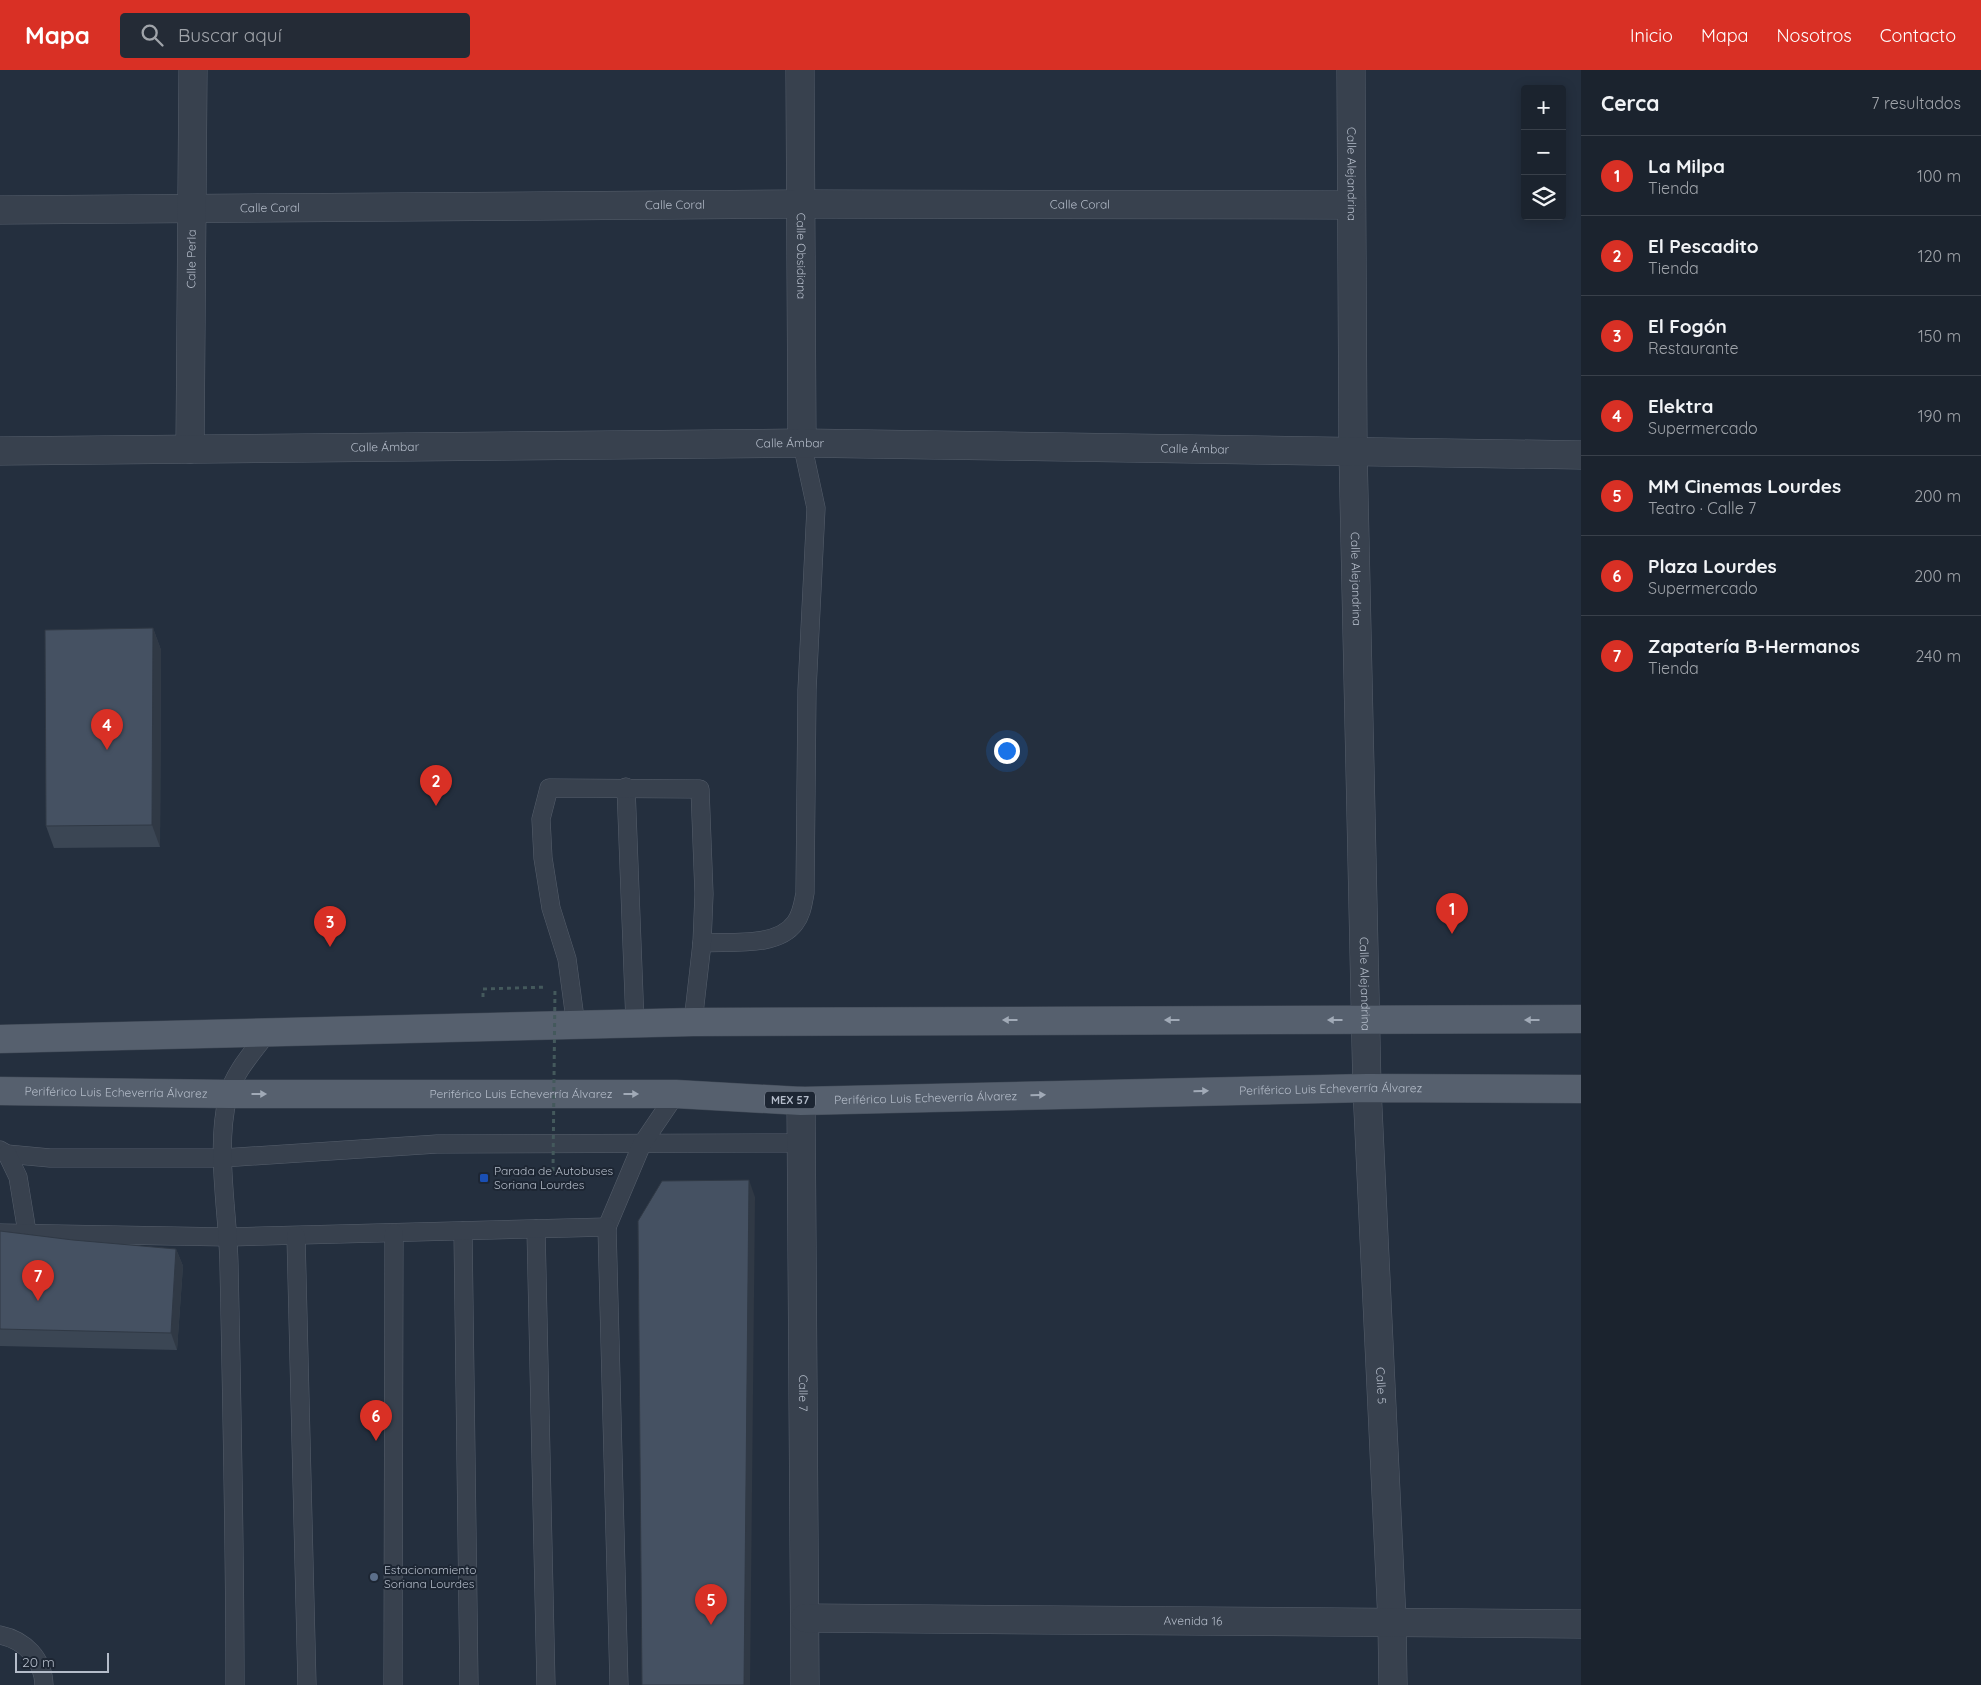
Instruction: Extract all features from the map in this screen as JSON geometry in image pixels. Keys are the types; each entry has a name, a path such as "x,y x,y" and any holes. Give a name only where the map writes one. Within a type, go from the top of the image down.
{"main road":[{"path":"0,1038 693,1022 1581,1019"},
{"name":"Periférico Luis Echeverría Álvarez","path":"0,1090 228,1094 676,1094 801,1101 1367,1088 1581,1089"}],"street":[{"name":"Calle Perla","path":"190,449 193,70"},
{"name":"Calle Obsidiana","path":"800,70 802,443"},
{"name":"Calle Alejandrina","path":"1351,70 1353,450 1367,1088"},
{"name":"Calle Coral","path":"0,210 801,204 1351,205"},
{"name":"Calle Ámbar","path":"0,451 802,443 1581,455"},
{"name":"Calle 5","path":"1367,1088 1392,1621 1393,1685"},
{"name":"Calle 7","path":"801,1101 806,1685"},
{"name":"Avenida 16","path":"805,1618 1392,1621 1581,1624"}],"lane":[{"path":"702,943 767,939 782,934 794,924 801,912 805,893 807,690 816,508 802,443"},
{"path":"626,787 635,1023"},
{"path":"576,1026 567,959 551,908 543,858 541,819 549,788 626,787 700,789 704,894 702,943 693,1022"},
{"path":"235,1685 229,1237 223,1158 224,1117 228,1094 244,1065 268,1032"},
{"path":"620,1685 607,1227 642,1144 676,1094"},
{"path":"4,1152 50,1158 223,1158 436,1144 801,1143"},
{"path":"4,1152 18,1176 27,1232"},
{"path":"0,1233 229,1237 607,1227"},
{"path":"536,1229 546,1685"},
{"path":"463,1231 470,1685"},
{"path":"393,1685 394,1233"},
{"path":"296,1236 307,1685"},
{"path":"0,1635 24,1643 38,1660 44,1685"}],"path":[{"path":"553,1171 555,987"}],"building":[{"path":"153,628 152,825 46,826 45,630"},
{"path":"749,1180 744,1685 642,1685 638,1221 662,1181"},
{"path":"0,1231 73,1240 176,1249 171,1333 0,1329"}],"place":[{"name":"Elektra","path":"107,750"},
{"name":"El Pescadito","path":"436,806"},
{"name":"La Milpa","path":"1452,934"},
{"name":"El Fogón","path":"330,947"},
{"name":"Parada de Autobuses Soriana Lourdes","path":"484,1178"},
{"name":"Zapatería B-Hermanos","path":"38,1301"},
{"name":"Plaza Lourdes","path":"376,1441"},
{"name":"Estacionamiento Soriana Lourdes","path":"374,1577"},
{"name":"MM Cinemas Lourdes","path":"711,1625"}]}
